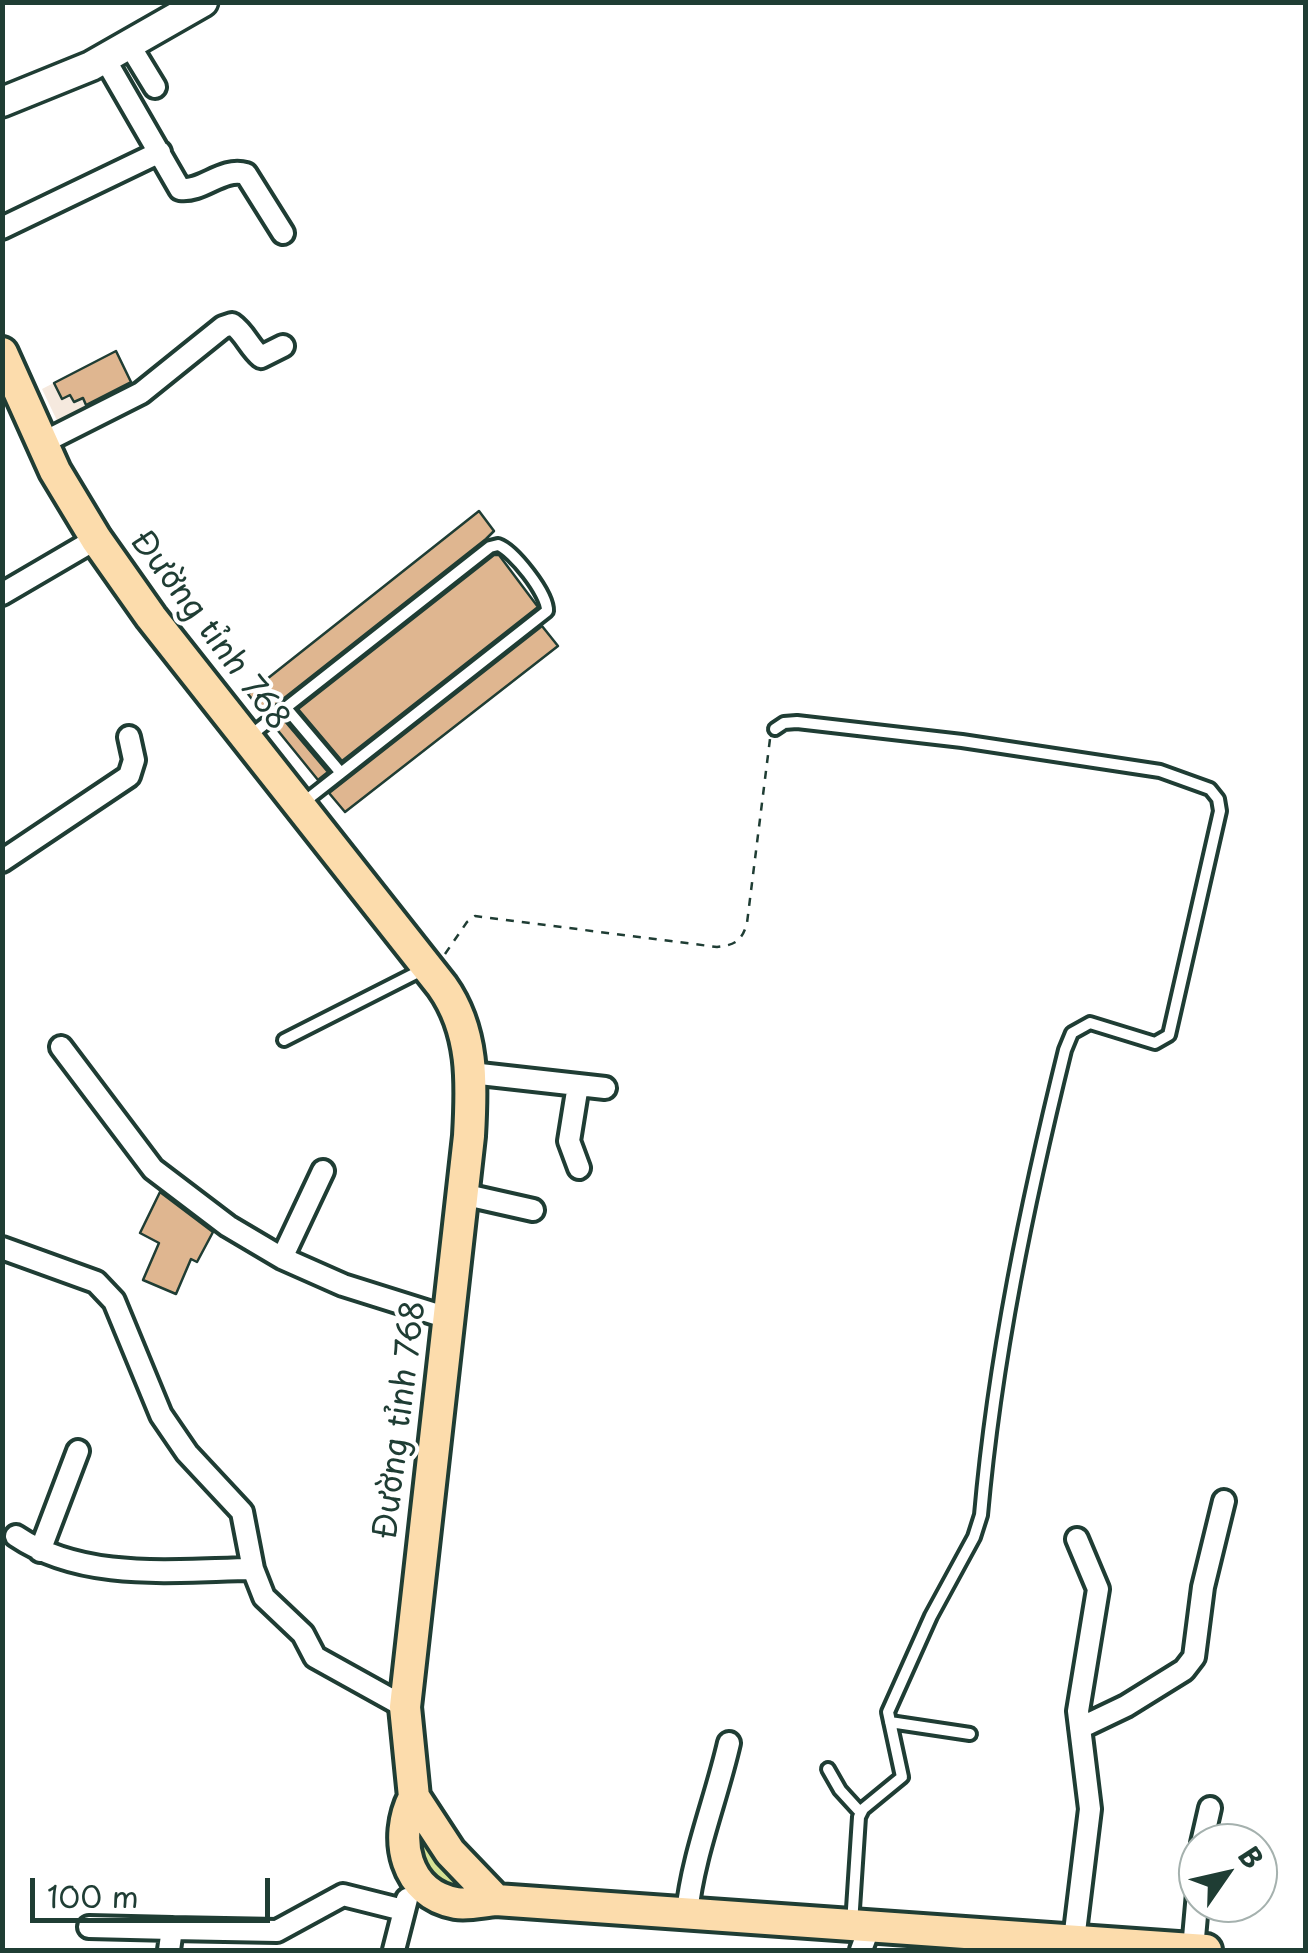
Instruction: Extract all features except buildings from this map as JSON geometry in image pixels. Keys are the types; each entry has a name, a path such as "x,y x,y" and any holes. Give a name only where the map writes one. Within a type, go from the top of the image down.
{"main road":[{"path":"2,102 117,52 202,2"},
{"name":"Đường tỉnh 768","path":"3,355 42,443 96,539 150,616 430,970 453,1002 463,1027 471,1073 469,1136 405,1707 414,1797 450,1852 496,1900"},
{"path":"414,1797 404,1825 404,1846 414,1878 427,1890 454,1902 496,1900 687,1913 914,1940 1074,1940 1200,1950"}],"street":[{"path":"117,52 155,87"},
{"path":"117,52 180,189 184,191 226,174 246,174 283,233"},
{"path":"2,228 160,152"},
{"path":"42,443 140,394 222,327 232,324 242,331 261,357 284,346"},
{"path":"2,594 96,539"},
{"path":"2,862 129,776 134,760 129,736"},
{"path":"61,1047 153,1168 214,1216 282,1258 343,1285 448,1318"},
{"path":"471,1073 604,1088"},
{"path":"578,1085 570,1141 578,1168"},
{"path":"282,1258 323,1171"},
{"path":"462,1194 532,1210"},
{"path":"2,1248 96,1282 114,1301 160,1414 187,1453 242,1512 253,1569 264,1598 303,1634 316,1656 405,1707"},
{"path":"40,1551 78,1451"},
{"path":"1080,1728 1126,1706 1184,1670 1194,1657 1203,1588 1224,1501"},
{"path":"16,1536 40,1551 139,1571 253,1569"},
{"path":"1074,1940 1090,1808 1078,1711 1098,1589 1077,1539"},
{"path":"687,1913 691,1877 728,1743"},
{"path":"1207,1823 1210,1808"},
{"path":"394,1950 414,1878"},
{"path":"89,1927 170,1940 277,1930 343,1895 403,1910"},
{"path":"1199,1923 1200,1950"}],"lane":[{"path":"246,739 490,548 498,545 509,550 546,598 547,611 299,806"},
{"path":"286,708 340,773"},
{"path":"775,729 784,723 816,724 962,740 1160,771 1210,789 1218,799 1220,811 1169,1036 1155,1044 1090,1023 1072,1033 1065,1050 1030,1194 998,1363 978,1524 888,1712 902,1777 862,1813"},
{"path":"284,1040 430,970"},
{"path":"890,1722 970,1734"},
{"path":"828,1769 840,1790 862,1813 861,1934"}],"path":[{"path":"430,970 475,916 717,947 732,945 743,938 768,743 775,729"}],"shaded area":[{"path":"116,351 136,390 61,429 42,389"}],"green space":[{"path":"413,1827 479,1892 466,1895 421,1873"}]}
